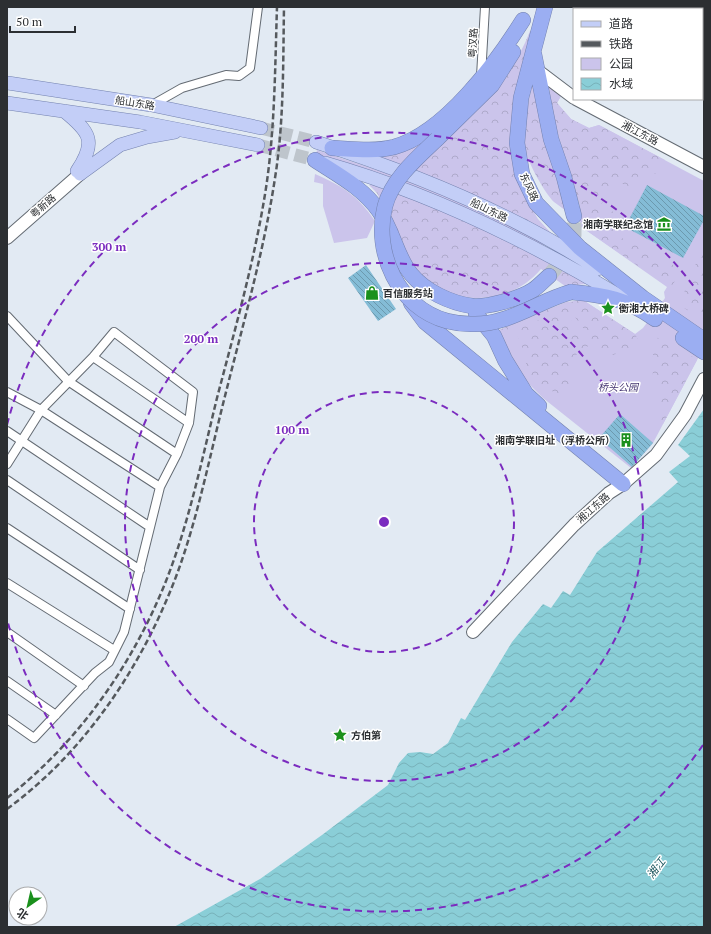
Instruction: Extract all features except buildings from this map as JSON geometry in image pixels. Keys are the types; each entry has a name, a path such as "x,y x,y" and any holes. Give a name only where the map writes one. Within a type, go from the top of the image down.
{"highway":[{"name":"东风路","path":"544,7 521,98 517,143 522,174 536,203 580,248 643,305"},
{"path":"332,148 370,150 394,147 414,138 449,112 481,79 501,55 525,13"},
{"path":"525,13 512,56 492,85 412,163 400,177 385,205 381,234 385,258 400,290 425,322 623,484"},
{"path":"533,48 551,138 564,177 574,216"},
{"path":"315,160 359,189 380,212 401,258 411,274 431,290 476,314 494,336 505,360 526,394 572,435 603,468"},
{"path":"450,301 474,306 510,300 533,290 549,276"},
{"path":"400,290 424,311 447,321 473,324 504,320 556,296 571,292 605,295 643,305 704,340"},
{"path":"643,305 704,352"}],"main road":[{"name":"船山东路","path":"8,83 151,105 261,128"},
{"name":"船山东路","path":"7,103 62,110 258,145"},
{"path":"62,110 83,126 88,135 90,146 78,173"},
{"path":"78,173 120,145 147,137 184,131"},
{"name":"船山东路","path":"316,142 432,184 495,212 595,267 643,305"},
{"name":"船山东路","path":"315,160 365,174 446,205 568,265 643,305"}],"street":[{"path":"151,105 182,88 226,75 239,76 250,68 258,7"},
{"name":"粤汉路","path":"481,79 485,7"},
{"name":"湘江东路","path":"537,70 573,97"},
{"name":"湘江东路","path":"579,100 704,167"},
{"name":"粤新路","path":"7,231 78,173"},
{"name":"粤新路","path":"7,238 78,173"},
{"path":"7,316 68,382 177,454"},
{"path":"7,464 41,410 93,357 114,332 193,392 188,423 177,454 160,487 124,632 108,662 95,673 34,738 7,719"},
{"path":"93,357 188,423"},
{"name":"湘江东路","path":"474,632 574,525 609,493 623,484 656,455 685,414 704,379"},
{"path":"7,392 41,410 160,487"},
{"path":"7,431 150,527"},
{"path":"7,480 140,570"},
{"path":"7,528 130,609"},
{"path":"7,583 114,650"},
{"path":"7,632 84,686"},
{"path":"7,681 56,715"}],"green space":[{"path":"530,31 534,31 514,111 528,202 538,219 551,233 494,204 370,157 493,93 514,64"},
{"path":"535,78 569,213 554,202 550,197 532,168 526,154 524,140 525,122"},
{"name":"桥头公园","path":"549,87 562,94 557,103 571,119 589,128 599,125 704,181 704,347 653,443 631,468 543,398 529,384 516,365 499,330 566,302 583,300 635,334 643,328 665,298 664,292 667,287 580,226 580,206 554,121"},
{"path":"549,87 562,94 557,103 571,119 589,128 599,125 665,160 657,174 641,173 630,187 614,180 601,205 612,211 616,216 614,226 616,235 675,266 678,277 670,288 580,226 580,206 554,121"},
{"path":"317,150 434,189 546,243 544,245 540,244 316,155"},
{"path":"315,174 342,188 356,198 369,212 375,221 367,238 334,243 323,206 323,184 314,182"},
{"path":"369,185 377,185 423,202 490,232 585,281 586,284 565,286 541,269 528,282 512,291 496,296 479,298 462,296 445,291 429,282 413,268 377,193"},
{"path":"704,248 704,319 680,306 689,277"},
{"path":"583,300 635,334 639,342 637,346 613,355 605,352 597,346 575,317 567,313 549,313 531,318 506,330 502,335 499,330 551,308"},
{"path":"548,316 567,317 578,327 589,343 589,346 583,348 571,360 570,398 544,388 528,374 524,352 517,334 521,328"},
{"path":"660,334 697,360 663,424 657,420 661,410 658,380 653,377 654,349"}],"water":[{"name":"湘江","path":"704,409 704,927 174,927 260,879 322,835 388,785 399,763 408,753 420,752 433,754 448,743 461,718 465,720 512,642 543,604 551,608 563,591 570,595 597,552 678,482 669,472 690,456 678,445"}],"tunnel":[{"path":"261,128 316,142"},
{"path":"258,145 315,160"},
{"path":"549,276 565,256 574,235 574,216"}],"railway":[{"path":"7,798 33,776 80,727 120,672 137,643 152,612 166,581 182,537 244,294 266,188 274,98 277,7"},
{"path":"7,809 36,786 62,761 87,733 109,704 147,641 177,574 203,486 265,233 275,178 282,114 284,7"}],"place":[{"name":"湘南学联纪念馆","path":"664,224"},
{"name":"百信服务站","path":"372,293"},
{"name":"衡湘大桥碑","path":"608,308"},
{"name":"湘南学联旧址（浮桥公所）","path":"626,440"},
{"name":"方伯第","path":"340,735"}]}
